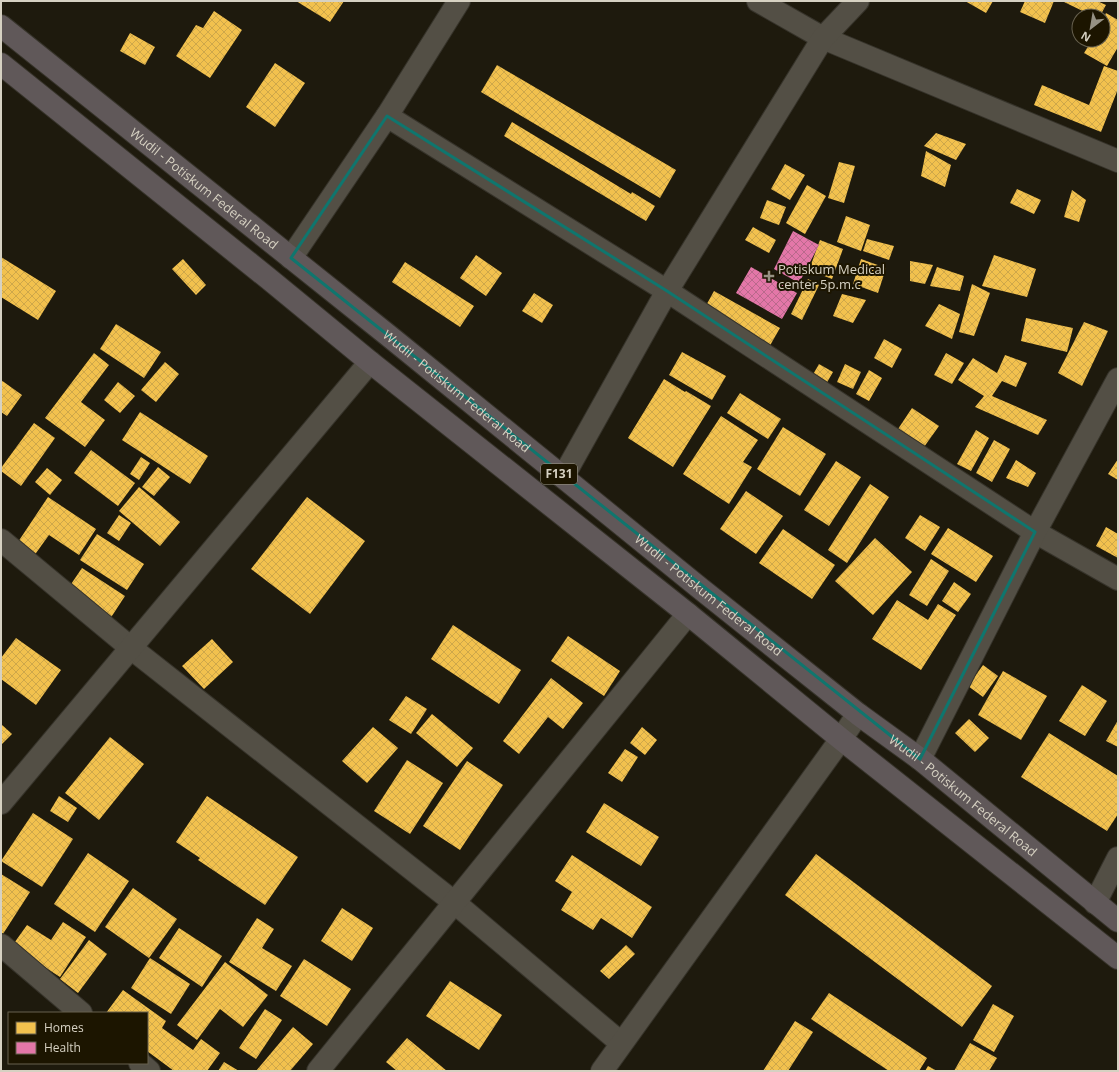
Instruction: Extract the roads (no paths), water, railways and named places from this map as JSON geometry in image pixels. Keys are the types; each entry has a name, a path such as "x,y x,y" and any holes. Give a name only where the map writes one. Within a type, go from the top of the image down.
{"main road":[{"name":"Wudil - Potiskum Federal Road","path":"1,26 701,589 858,714 920,759 1118,921"},
{"name":"F131","path":"1,64 263,274 370,362 688,614 841,739 1118,958"}],"street":[{"path":"291,258 387,116 459,1"},
{"path":"758,1 823,38 1118,161"},
{"path":"563,477 667,291 823,38 858,1"},
{"path":"387,116 667,291 1035,532 1118,579"},
{"path":"1,803 370,362"},
{"path":"920,759 1035,532 1118,379"},
{"path":"1,540 131,648 455,903 621,1043"},
{"path":"318,1071 688,614"},
{"path":"602,1071 858,714"},
{"path":"1095,903 1118,858"},
{"path":"1,945 80,1012"},
{"path":"141,1064 150,1071"}],"place":[{"name":"Potiskum Medical center 5p.m.c","path":"769,276"}]}
